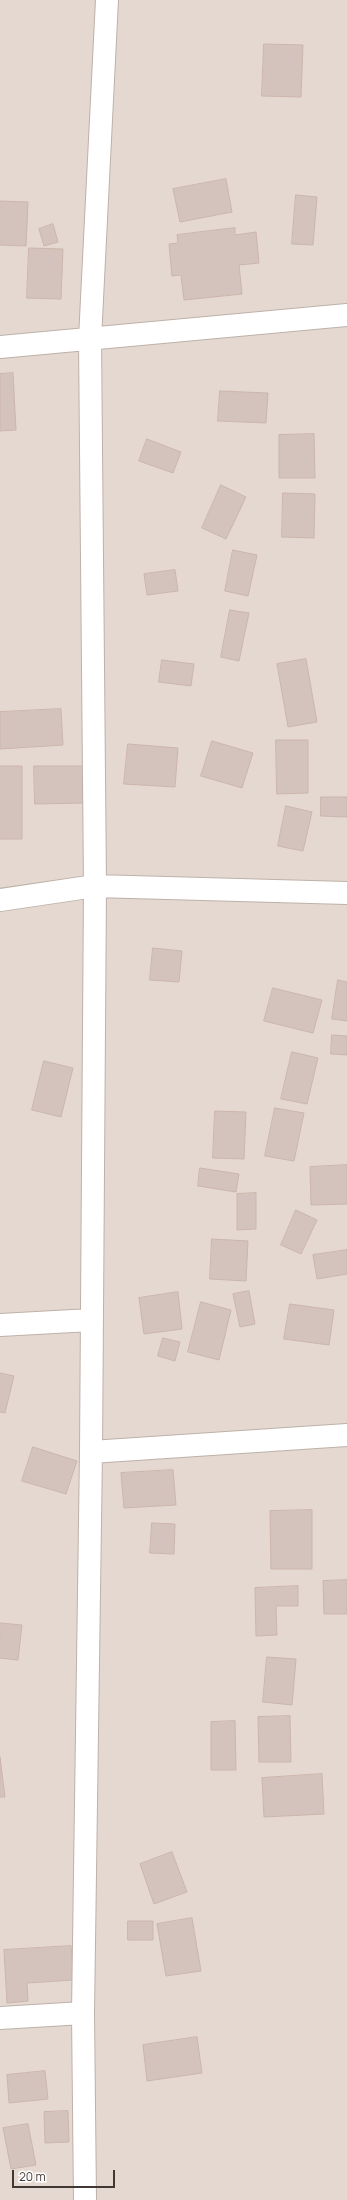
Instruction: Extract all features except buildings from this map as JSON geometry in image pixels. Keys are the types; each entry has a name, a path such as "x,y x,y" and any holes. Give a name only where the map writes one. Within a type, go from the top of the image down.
{"street":[{"path":"85,2200 83,2013 92,1452 91,1320 95,886 90,339 107,0"},
{"path":"0,348 347,315"},
{"path":"0,900 95,886 347,893"},
{"path":"0,1325 91,1320"},
{"path":"92,1452 347,1435"},
{"path":"0,2018 83,2013"}],"shaded area":[{"path":"0,0 347,0 347,2200 0,2200"}]}
